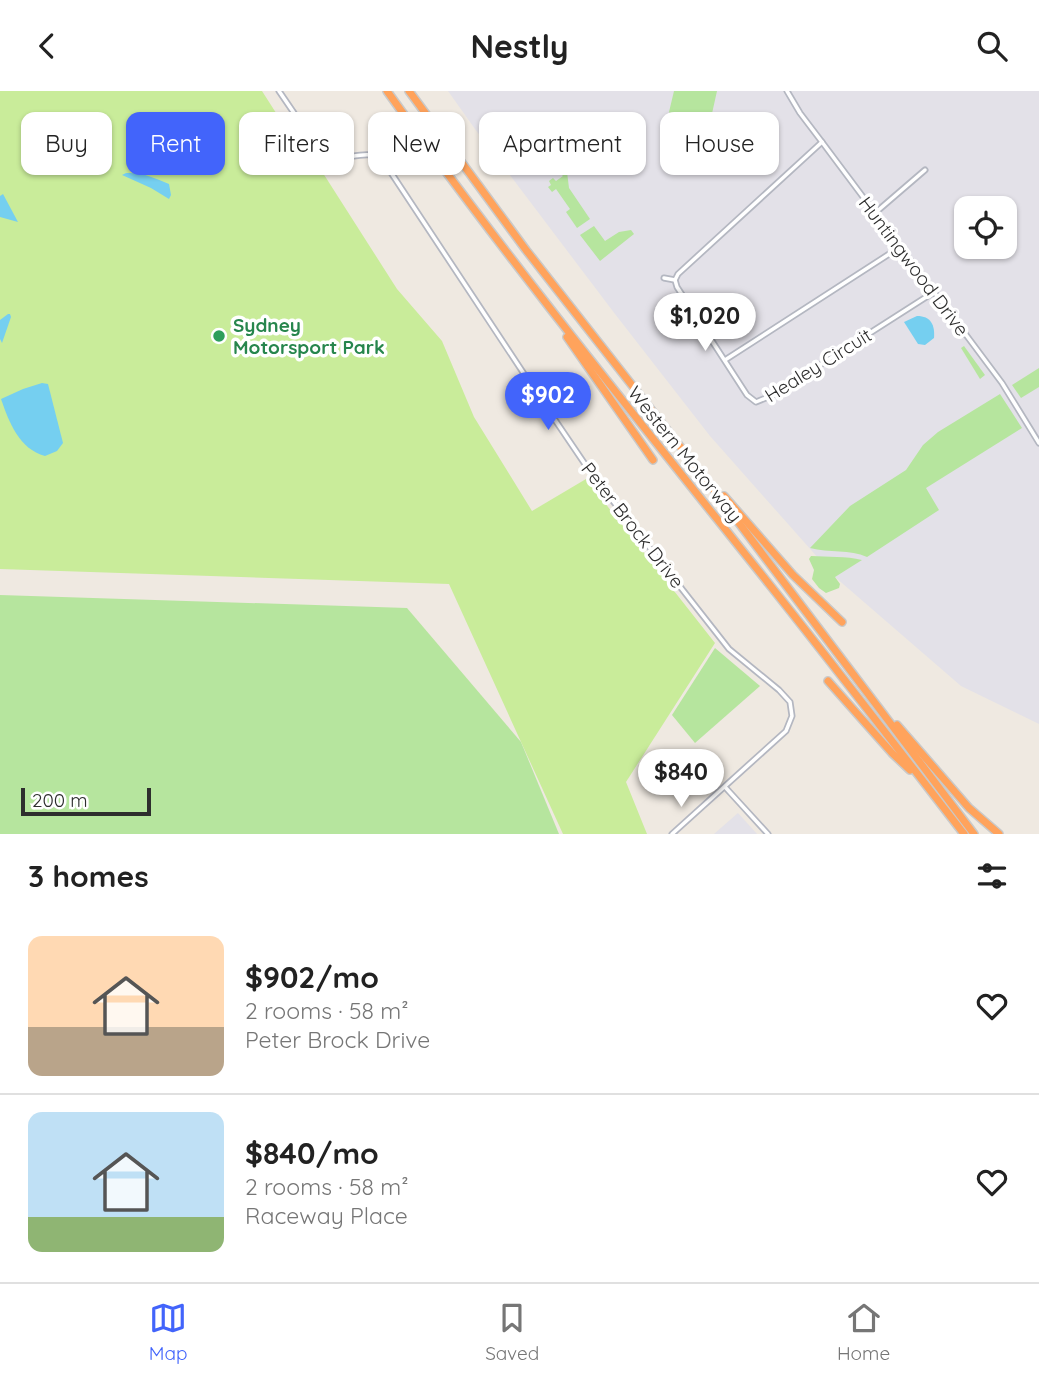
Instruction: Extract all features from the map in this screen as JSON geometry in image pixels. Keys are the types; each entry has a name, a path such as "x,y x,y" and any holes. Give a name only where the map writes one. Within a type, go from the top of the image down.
{"highway":[{"name":"Western Motorway","path":"387,91 549,309 829,659 964,834"},
{"name":"Western Motorway","path":"408,91 554,287 711,486 974,834"},
{"path":"549,309 653,460"},
{"path":"711,486 716,487 787,568 842,622"},
{"path":"828,681 892,753 928,788"},
{"path":"868,694 968,808 999,834"}],"street":[{"name":"Peter Brock Drive","path":"279,91 324,157 339,159 370,155 382,159 531,386 597,480 729,649 790,702 792,716 786,731 725,787"},
{"name":"Huntingwood Drive","path":"788,91 822,142 1009,393 1039,443"},
{"path":"664,278 675,279 822,142"},
{"path":"875,213 925,170"},
{"path":"724,360 900,247"},
{"name":"Healey Circuit","path":"675,279 677,287 724,360 752,400 760,401 934,292"},
{"path":"672,834 725,787 768,834"}],"shaded area":[{"path":"448,91 1039,91 1039,724 961,686 835,577 710,436 510,175 646,175 646,112 479,112 479,134"},
{"path":"738,813 757,834 714,834"}],"green space":[{"name":"Sydney Motorsport Park","path":"0,91 262,91 275,112 239,112 239,175 324,175 397,289 442,341 474,417 532,511 586,479 715,643 626,782 647,834 563,834 449,584 0,569"},
{"path":"674,91 717,91 712,112 669,112"},
{"path":"567,175 569,188 590,219 577,228 566,212 570,209 556,189 552,192 548,187 553,178 556,181"},
{"path":"594,226 605,241 619,232 631,230 634,234 600,261 580,235"},
{"path":"964,346 985,375 980,379 961,348"},
{"path":"1039,368 1039,387 1021,398 1012,385"},
{"path":"1000,394 1022,428 926,488 939,510 867,557 810,548 850,506 906,470 923,445 938,432"},
{"path":"811,556 862,560 835,577 840,584 839,588 826,593 812,579 814,570 809,559"},
{"path":"0,595 407,608 521,742 559,834 0,834"},
{"path":"715,648 760,686 695,743 672,715"}],"water":[{"path":"122,175 146,175 169,184 171,195 169,199"},
{"path":"3,194 18,222 0,217 0,196"},
{"path":"8,314 11,317 2,343 0,320"},
{"path":"917,316 926,318 933,325 934,338 925,345 918,344 904,322"},
{"path":"42,383 48,384 63,443 57,451 45,456 22,441 1,399"}],"place":[{"name":"Sydney Motorsport Park","path":"219,336"}]}
